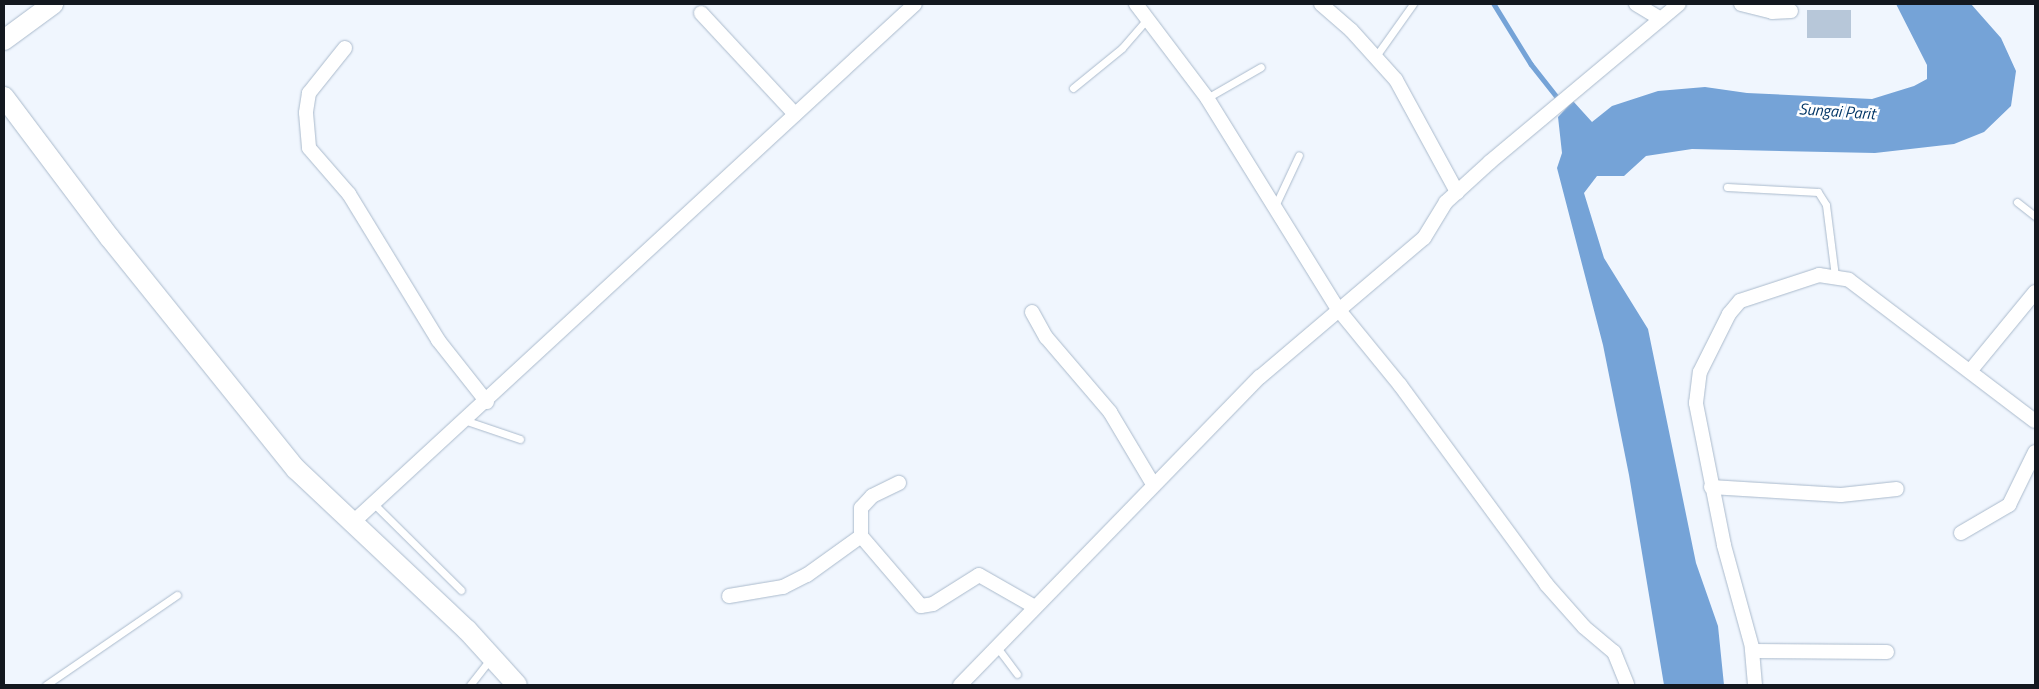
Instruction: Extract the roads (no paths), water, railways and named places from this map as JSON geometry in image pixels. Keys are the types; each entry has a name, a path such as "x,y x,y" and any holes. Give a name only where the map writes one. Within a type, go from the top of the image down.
{"street":[{"path":"4,40 52,4"},
{"path":"351,524 375,505 467,421 915,4"},
{"path":"1136,4 1208,98 1338,309 1400,385 1546,584 1584,627 1614,652 1627,685"},
{"path":"1321,4 1376,56 1410,103 1457,192"},
{"path":"1636,4 1661,19"},
{"path":"960,685 1153,484 1260,377 1424,238 1446,202 1457,192 1534,124 1679,4"},
{"path":"1740,4 1772,12 1791,10"},
{"path":"701,13 795,114"},
{"path":"345,48 309,93 306,113 309,148 349,194 438,340 487,402"},
{"path":"4,96 252,418 351,524 467,630 513,683"},
{"path":"1755,685 1753,651 1711,487 1700,435 1697,386 1729,314 1751,296 1819,275 1835,276 1849,280 1971,370 2035,421"},
{"path":"1971,370 2035,292"},
{"path":"1032,312 1046,337 1110,412 1153,484"},
{"path":"1961,533 2009,505 2035,452"},
{"path":"900,483 872,496 861,508 861,536 921,606 933,604 978,575 995,581 1035,607"},
{"path":"1711,487 1841,495 1897,489"},
{"path":"729,596 783,587 807,575 861,536"},
{"path":"1753,651 1887,652"}],"lane":[{"path":"1376,56 1412,4"},
{"path":"1073,88 1122,48 1147,19"},
{"path":"1208,98 1261,67"},
{"path":"1275,206 1299,155"},
{"path":"1727,187 1818,192 1826,205 1835,276"},
{"path":"2017,202 2035,216"},
{"path":"467,421 520,439"},
{"path":"375,505 462,590"},
{"path":"46,685 177,595"},
{"path":"996,646 1017,674"},
{"path":"470,685 491,658"}],"water":[{"name":"Sungai Parit","path":"1896,4 1971,4 2001,38 2016,71 2011,106 1984,132 1954,144 1875,153 1692,149 1646,156 1624,176 1597,176 1584,193 1604,258 1648,329 1696,563 1718,626 1724,685 1664,685 1629,475 1603,345 1557,168 1562,153 1558,117 1573,101 1592,122 1612,106 1658,91 1705,87 1747,93 1872,99 1914,86 1927,79 1927,65"}],"waterway":[{"path":"1494,4 1531,64 1561,102"}]}
